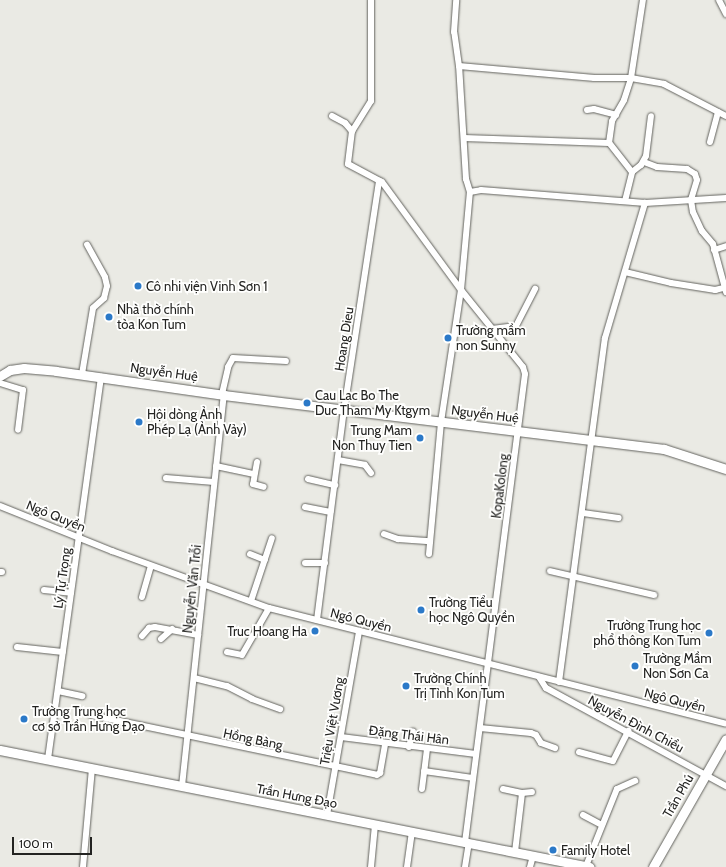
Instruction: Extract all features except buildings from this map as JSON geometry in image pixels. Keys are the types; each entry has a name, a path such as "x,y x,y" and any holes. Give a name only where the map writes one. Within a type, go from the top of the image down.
{"street":[{"path":"332,116 345,123 352,131 371,100 371,0"},
{"path":"429,554 441,422 461,290 470,192 466,179 459,66 454,32 456,0"},
{"path":"609,143 616,115 624,100 631,78 643,0"},
{"path":"719,0 726,14"},
{"path":"459,66 594,78 631,78 664,84 726,116"},
{"path":"587,110 594,109 616,115"},
{"path":"710,142 718,112"},
{"path":"625,201 632,172 644,162 648,150 651,116"},
{"name":"KopaKolong","path":"352,131 348,164 375,176 382,182 461,290 523,367 518,431 490,664 473,778 465,867"},
{"path":"464,138 609,143 632,172"},
{"path":"625,272 671,283 715,290 725,290 714,250 702,231 691,200 696,180 695,174 683,168 657,167 644,162"},
{"name":"Hoang Dieu","path":"317,620 344,410 379,181"},
{"path":"470,192 481,190 645,203 726,198"},
{"path":"559,682 575,576 605,338 645,203"},
{"path":"82,374 93,308 104,298 107,286 105,277 87,245"},
{"path":"714,250 726,246"},
{"path":"492,329 516,326 535,289"},
{"name":"Nguyễn Văn Trỗi","path":"182,786 223,395 228,367 233,358 286,361"},
{"name":"Nguyễn Huệ","path":"1,373 24,368 82,374 223,395 591,441 664,448 726,469"},
{"name":"Lý Tự Trọng","path":"48,760 101,377"},
{"path":"0,383 23,390 18,430"},
{"path":"338,460 365,465 371,472"},
{"path":"257,462 253,484 264,487"},
{"path":"216,466 254,474"},
{"path":"166,478 214,482"},
{"path":"308,479 335,484"},
{"name":"Ngô Quyền","path":"0,506 151,566 269,608 726,724"},
{"path":"305,508 331,512"},
{"path":"583,513 619,518"},
{"path":"384,534 398,539 430,541"},
{"path":"251,601 272,538"},
{"path":"250,554 265,560"},
{"path":"305,564 325,563"},
{"path":"142,597 151,566"},
{"path":"550,571 654,595"},
{"path":"44,590 71,593"},
{"path":"227,652 242,656 269,608"},
{"path":"142,636 149,628 155,627 198,634"},
{"path":"161,639 172,629"},
{"name":"Triệu Việt Vương","path":"327,815 359,631"},
{"path":"17,647 63,652"},
{"name":"Nguyễn Đình Chiểu","path":"539,677 546,688 628,731 726,786"},
{"path":"194,678 227,686 280,709"},
{"path":"58,691 82,696"},
{"name":"Hồng Bàng","path":"91,715 335,768 379,775 385,744"},
{"path":"480,728 531,733 536,735 541,742 555,748"},
{"path":"409,747 413,731"},
{"path":"579,752 613,761 628,731"},
{"name":"Đặng Thái Hân","path":"341,737 385,744 476,754"},
{"name":"Trần Phú","path":"653,867 726,739"},
{"path":"422,789 427,749"},
{"name":"Trần Hưng Đạo","path":"0,750 467,842 571,865 588,867"},
{"path":"83,867 92,769"},
{"path":"424,772 473,778"},
{"path":"588,867 602,825 617,789 635,781"},
{"path":"503,788 522,793 532,792"},
{"path":"515,852 522,793"},
{"path":"583,814 602,825"},
{"path":"371,867 375,825"},
{"path":"408,867 412,832"},
{"path":"530,867 533,856"}],"place":[{"name":"Cô nhi viện Vinh Sơn 1","path":"138,286"},
{"name":"Nhà thờ chính tòa Kon Tum","path":"109,317"},
{"name":"Trường mầm non Sunny","path":"448,338"},
{"name":"Cau Lac Bo The Duc Tham My Ktgym","path":"307,403"},
{"name":"Hội dòng Ảnh Phép Lạ (Ảnh Vảy)","path":"139,422"},
{"name":"Trung Mam Non Thuy Tien","path":"420,438"},
{"name":"Trường Tiểu học Ngô Quyền","path":"421,610"},
{"name":"Truc Hoang Ha","path":"315,631"},
{"name":"Trường Trung học phổ thông Kon Tum","path":"709,633"},
{"name":"Trường Mầm Non Sơn Ca","path":"635,666"},
{"name":"Trường Chính Trị Tỉnh Kon Tum","path":"406,686"},
{"name":"Trường Trung học cơ sở Trần Hưng Đạo","path":"24,719"},
{"name":"Family Hotel","path":"553,850"}]}
